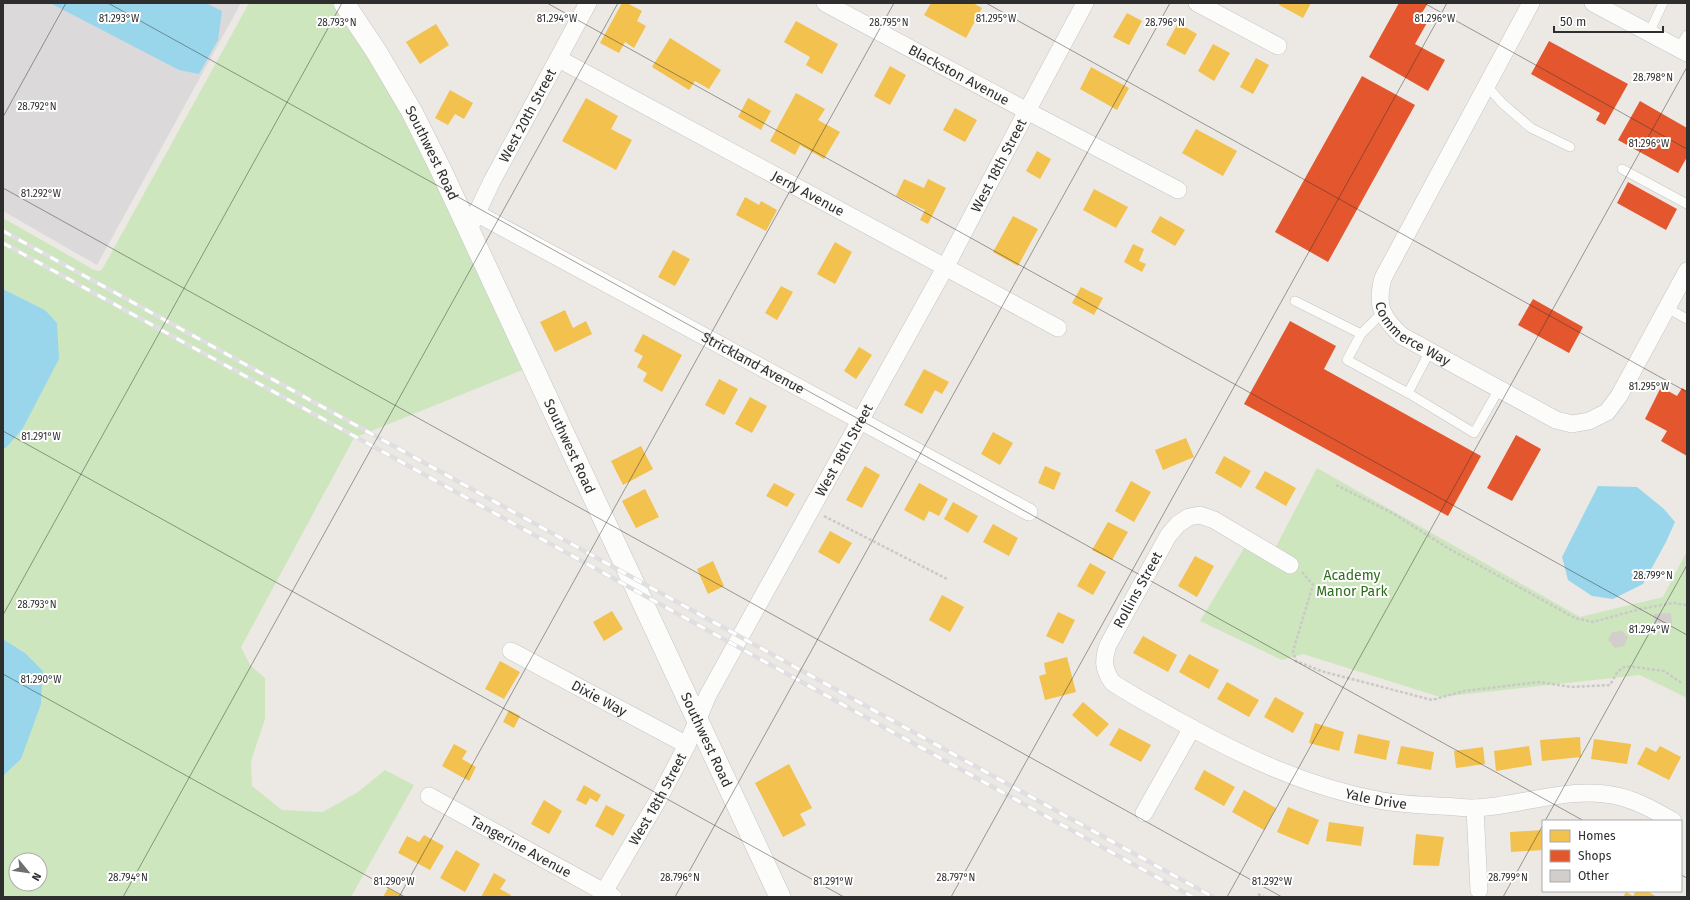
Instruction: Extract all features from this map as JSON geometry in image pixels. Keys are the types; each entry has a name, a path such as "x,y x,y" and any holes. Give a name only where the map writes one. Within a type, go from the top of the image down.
{"street":[{"name":"Southwest Road","path":"344,3 376,51 412,112 472,222 697,721 780,897"},
{"name":"West 20th Street","path":"472,222 492,181 588,3"},
{"name":"Blackston Avenue","path":"825,3 1026,111 1178,190"},
{"name":"West 18th Street","path":"606,895 687,745 708,695 946,266 1026,111 1085,3"},
{"path":"1197,3 1278,46"},
{"name":"Commerce Way","path":"1531,3 1383,278 1379,295 1383,312 1389,324 1402,336 1556,420 1572,424 1589,421 1607,412 1619,396 1687,271"},
{"path":"1593,3 1649,33 1684,46"},
{"name":"Jerry Avenue","path":"559,59 946,266 1058,328"},
{"name":"Strickland Avenue","path":"472,222 860,420 1029,512"},
{"name":"Rollins Street","path":"1105,671 1104,657 1108,645 1168,536 1178,524 1189,517 1200,515 1214,520 1290,565"},
{"name":"Dixie Way","path":"511,651 687,745"},
{"name":"Yale Drive","path":"1105,671 1112,682 1122,689 1252,759 1300,779 1339,791 1379,800 1474,808 1567,795 1594,793 1621,797 1649,808 1672,820"},
{"path":"1144,813 1192,728"},
{"name":"Tangerine Avenue","path":"429,796 606,895"},
{"path":"1474,808 1479,890"}],"lane":[{"path":"1649,33 1663,3"},
{"path":"1486,86 1502,103 1531,128 1570,147"},
{"path":"1622,169 1687,204"},
{"path":"1295,301 1361,334"},
{"path":"1666,308 1687,319"},
{"path":"1383,312 1361,334 1347,360 1408,393 1474,433 1498,389"},
{"path":"1408,393 1430,351"}],"path":[{"path":"1336,485 1394,514 1446,547 1575,618 1593,622 1640,609 1673,603 1687,605"},
{"path":"811,509 947,579"},
{"path":"1290,565 1300,570 1313,585 1293,651 1296,661 1321,671 1432,700 1464,691 1540,682 1571,687 1610,685 1618,671 1626,666 1664,671 1683,684"},
{"path":"1258,894 1264,897"}],"shaded area":[{"path":"3,3 241,3 97,265 3,211"}],"green space":[{"path":"249,3 334,3 405,115 459,229 458,233 462,235 525,369 354,438 241,647 250,665 265,678 265,719 251,761 252,786 282,810 323,812 358,792 385,770 414,785 351,897 3,897 3,776 21,759 25,653 3,639 3,448 7,448 45,310 3,289 3,218 94,270 100,271"},
{"name":"Academy Manor Park","path":"1317,468 1580,617 1663,597 1687,551 1687,698 1640,675 1440,697 1303,654 1282,660 1200,621 1246,545 1269,560"}],"water":[{"path":"50,3 206,3 222,11 218,40 199,74 179,70"},
{"path":"3,289 45,310 57,323 59,359 23,428 6,448 3,448"},
{"path":"1598,486 1637,487 1664,509 1675,522 1643,584 1613,599 1592,596 1568,580 1562,557"},
{"path":"3,639 25,653 43,671 41,704 21,759 3,776"}],"building: Homes":[{"path":"622,3 627,3 642,11 637,21 646,26 634,48 625,42 619,53 600,43"},
{"path":"931,3 973,3 982,8 966,38 924,15"},
{"path":"1280,3 1311,3 1303,18 1279,5"},
{"path":"1127,13 1142,21 1129,45 1113,37"},
{"path":"796,21 838,44 822,74 806,65 810,57 784,42"},
{"path":"1178,23 1197,34 1185,55 1166,45"},
{"path":"436,24 449,45 420,64 406,42"},
{"path":"670,38 721,70 709,89 695,81 689,90 652,67"},
{"path":"1213,44 1230,53 1214,81 1198,71"},
{"path":"1256,58 1269,65 1253,94 1240,87"},
{"path":"890,66 906,75 890,105 874,96"},
{"path":"1091,67 1129,88 1117,110 1080,89"},
{"path":"450,90 473,103 464,119 455,114 448,125 435,118"},
{"path":"796,93 825,109 818,120 840,132 824,159 800,145 795,155 770,141"},
{"path":"586,98 618,116 611,129 632,140 616,170 562,141"},
{"path":"748,98 771,111 761,130 738,117"},
{"path":"955,108 977,120 965,142 943,130"},
{"path":"1196,129 1237,151 1223,176 1182,153"},
{"path":"1037,151 1051,159 1040,179 1026,171"},
{"path":"904,179 924,188 928,179 946,188 928,224 920,220 925,210 896,196"},
{"path":"1094,189 1128,207 1116,228 1083,210"},
{"path":"745,197 759,205 761,201 777,210 766,231 736,215"},
{"path":"1013,216 1038,229 1018,266 993,252"},
{"path":"1160,216 1185,230 1175,246 1151,232"},
{"path":"835,242 852,252 835,284 817,274"},
{"path":"1133,244 1144,249 1139,261 1146,264 1142,272 1124,262"},
{"path":"673,250 690,259 675,286 658,277"},
{"path":"781,286 793,292 777,320 765,313"},
{"path":"1081,287 1103,298 1094,315 1072,303"},
{"path":"565,310 573,328 586,321 592,334 555,352 540,322"},
{"path":"643,334 682,355 662,392 643,381 647,373 637,367 643,356 634,351"},
{"path":"859,347 872,355 856,379 844,371"},
{"path":"924,369 949,382 942,394 935,390 922,414 904,405"},
{"path":"719,379 738,389 724,415 705,405"},
{"path":"750,397 767,406 752,433 735,424"},
{"path":"993,432 1013,443 1000,465 981,454"},
{"path":"1186,438 1194,457 1163,470 1155,450"},
{"path":"641,446 653,469 623,485 611,461"},
{"path":"1224,456 1251,471 1241,488 1215,473"},
{"path":"865,466 880,475 862,508 846,500"},
{"path":"1045,466 1061,473 1054,490 1038,483"},
{"path":"1265,471 1296,488 1286,506 1255,488"},
{"path":"1131,481 1151,492 1134,522 1115,511"},
{"path":"774,483 795,494 787,507 766,496"},
{"path":"919,483 948,499 939,516 929,511 924,521 904,510"},
{"path":"645,489 659,517 636,528 622,501"},
{"path":"953,502 978,516 968,533 944,519"},
{"path":"1108,522 1128,532 1112,560 1092,550"},
{"path":"993,524 1018,538 1009,556 983,542"},
{"path":"830,531 852,543 839,564 818,552"},
{"path":"1195,556 1214,566 1197,597 1178,586"},
{"path":"713,561 724,586 708,594 697,569"},
{"path":"1090,563 1106,572 1093,595 1077,586"},
{"path":"942,595 964,607 950,632 929,620"},
{"path":"612,611 623,629 604,641 593,622"},
{"path":"1058,612 1075,620 1063,644 1046,636"},
{"path":"1143,636 1177,655 1168,672 1133,653"},
{"path":"1189,654 1219,670 1209,689 1179,672"},
{"path":"1067,657 1076,692 1045,700 1039,676 1046,674 1044,663"},
{"path":"500,661 520,672 504,699 485,689"},
{"path":"1227,682 1259,700 1249,717 1217,699"},
{"path":"1275,697 1304,713 1293,733 1264,717"},
{"path":"1083,702 1109,724 1097,737 1072,715"},
{"path":"509,710 520,716 514,728 503,722"},
{"path":"1315,723 1344,732 1339,751 1309,743"},
{"path":"1119,728 1151,745 1141,762 1109,745"},
{"path":"1358,734 1390,741 1386,760 1354,753"},
{"path":"1580,737 1581,757 1542,761 1540,740"},
{"path":"1594,739 1631,744 1627,764 1591,759"},
{"path":"454,744 467,751 462,759 476,767 469,781 442,766"},
{"path":"1401,746 1434,752 1431,770 1397,764"},
{"path":"1529,746 1532,765 1496,771 1494,751"},
{"path":"1660,746 1681,757 1669,780 1637,764 1646,747 1656,752"},
{"path":"1483,747 1485,764 1456,768 1454,751"},
{"path":"789,764 812,808 800,814 806,825 783,837 755,783"},
{"path":"1204,770 1235,787 1224,806 1194,789"},
{"path":"584,785 601,795 597,802 590,798 586,805 576,800"},
{"path":"1244,790 1276,808 1264,830 1232,812"},
{"path":"544,800 562,811 549,834 531,824"},
{"path":"606,805 625,815 613,836 595,826"},
{"path":"1288,807 1319,820 1308,845 1277,832"},
{"path":"1329,822 1364,827 1361,846 1326,841"},
{"path":"1542,830 1542,850 1511,852 1510,832"},
{"path":"1416,834 1444,837 1439,866 1413,865"},
{"path":"424,835 444,846 430,870 398,853 407,836 419,842"},
{"path":"456,850 480,864 465,892 440,878"},
{"path":"494,873 506,880 500,889 511,895 510,897 481,897"},
{"path":"388,888 404,897 383,897"},
{"path":"1626,892 1633,896 1635,892 1649,892 1657,897 1623,897"}],"building: Shops":[{"path":"1399,3 1428,3 1420,16 1428,21 1415,44 1445,60 1428,91 1369,57"},
{"path":"1549,41 1628,84 1605,125 1596,120 1600,113 1531,74"},
{"path":"1362,76 1415,105 1328,262 1275,232"},
{"path":"1640,101 1687,128 1687,157 1678,173 1618,140"},
{"path":"1628,182 1677,209 1666,230 1617,203"},
{"path":"1533,299 1583,327 1569,353 1518,325"},
{"path":"1290,321 1336,346 1324,369 1481,456 1448,516 1244,404"},
{"path":"1661,387 1677,396 1682,388 1687,391 1687,456 1661,441 1667,431 1645,419"},
{"path":"1516,435 1541,449 1512,501 1487,488"}],"building: Other":[{"path":"1671,613 1672,625 1655,627 1654,614"},
{"path":"1622,631 1628,637 1624,646 1615,648 1608,640 1612,632"}],"railway":[{"path":"3,231 1213,897"},
{"path":"3,243 1193,897"}]}
